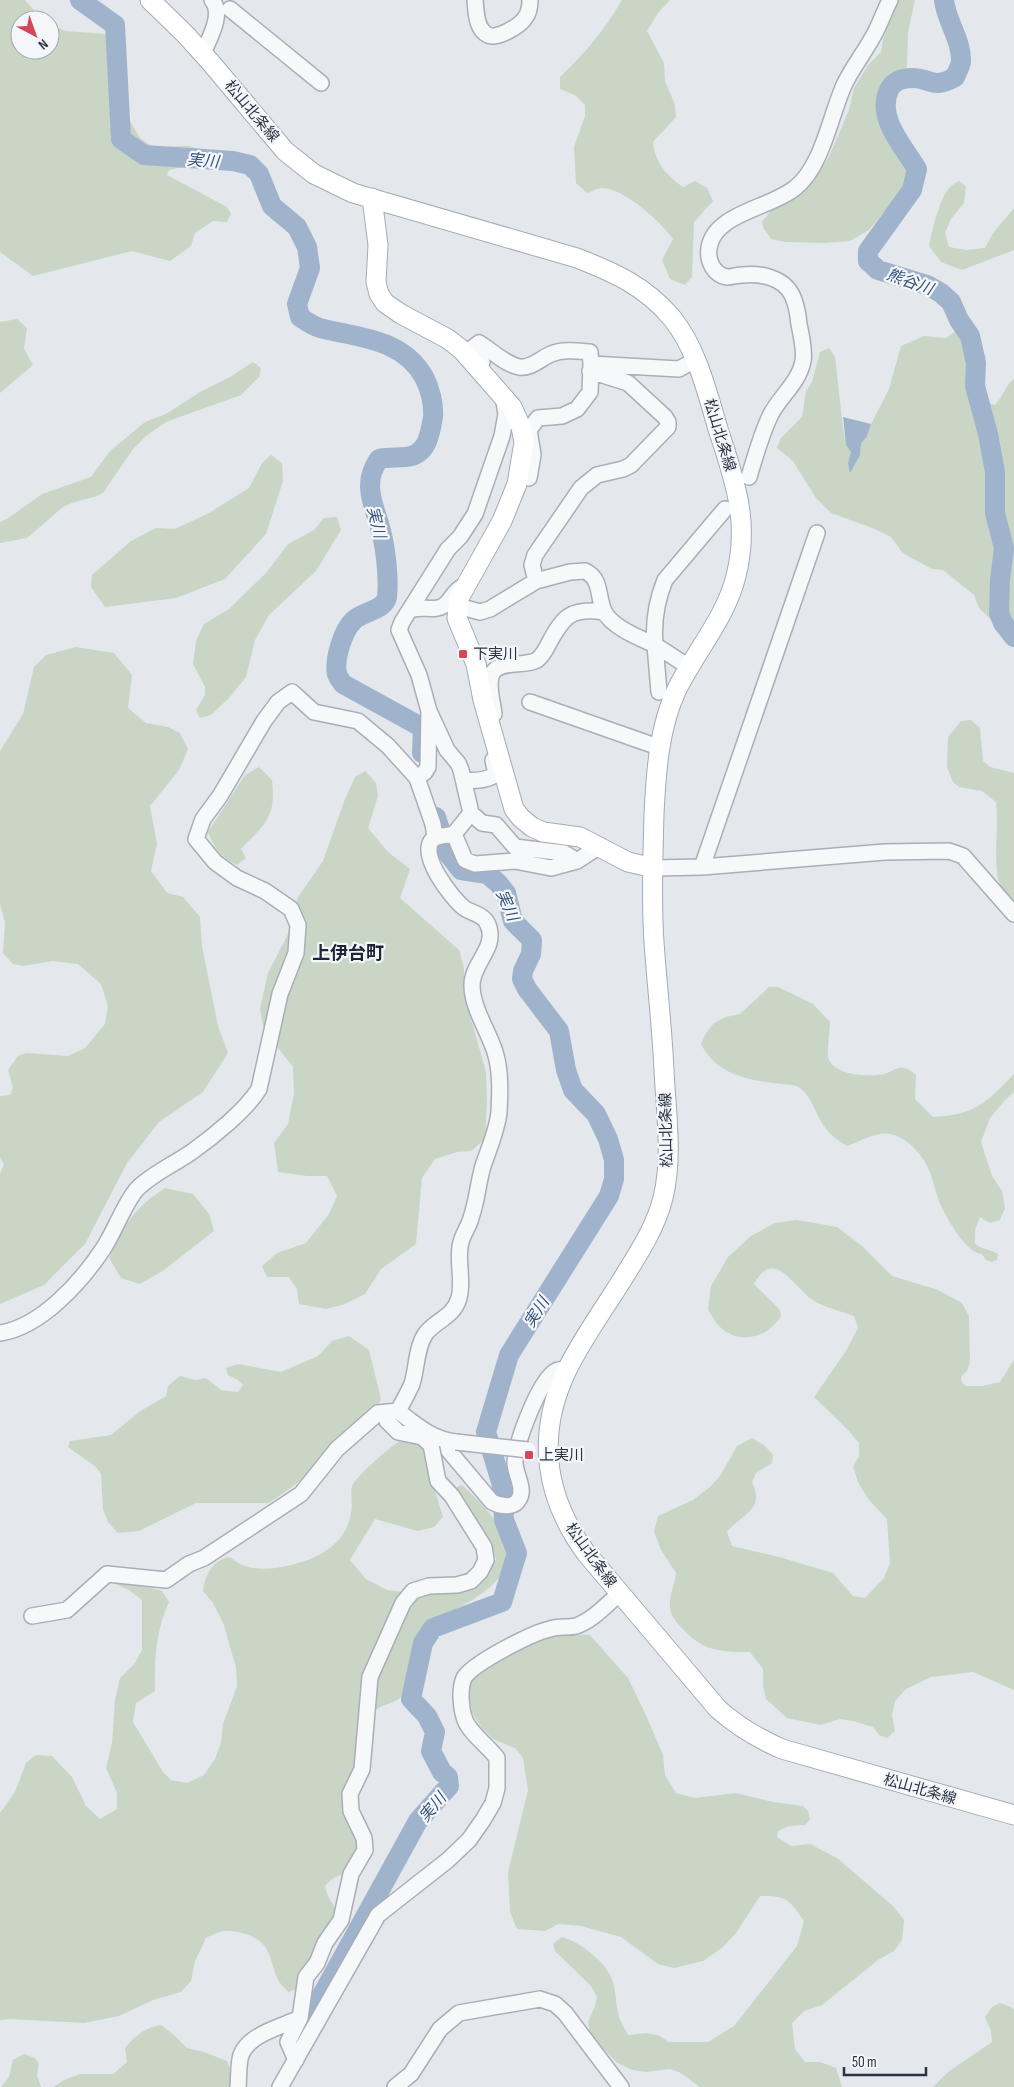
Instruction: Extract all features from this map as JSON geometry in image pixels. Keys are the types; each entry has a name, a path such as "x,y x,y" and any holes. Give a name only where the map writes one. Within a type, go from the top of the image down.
{"main road":[{"name":"松山北条線","path":"150,0 203,53 285,151 299,164 328,182 372,198 577,258 630,281 646,292 674,321 696,360 730,465 737,497 742,548 736,578 720,616 689,668 667,714 661,748 654,813 654,940 660,995 668,1153 666,1182 662,1202 645,1243 567,1370 556,1397 550,1422 548,1452 554,1491 573,1535 619,1594 718,1708 735,1724 752,1735 782,1749 1014,1815"},
{"path":"372,198 378,245 376,282 385,303 401,314 448,339 462,350 481,370 518,416 527,441 517,484 502,521 459,598 457,618 476,664 483,700 514,809 532,827 543,832 580,837 628,862 654,868"}],"street":[{"path":"476,0 476,15 479,24 483,31 492,36 515,28 523,22 530,8 530,0"},
{"path":"749,477 770,416 797,378 804,361 799,323 791,294 784,286 773,278 760,274 728,277 719,274 712,268 708,257 709,247 713,235 725,222 784,195 796,188 808,175 817,158 836,103 846,82 876,32 890,0"},
{"path":"203,53 225,5 321,83"},
{"path":"453,333 482,362 481,370"},
{"path":"471,349 479,343 507,362 520,367 529,366 552,354 573,350 590,352 590,392 577,410 562,416 538,418 529,430 527,441 533,455 529,478"},
{"path":"591,367 679,369 696,360"},
{"path":"536,581 532,565 534,555 581,488 597,475 623,469 631,465 668,427 668,422 665,418 628,383 591,367"},
{"path":"502,395 506,414 502,436 476,514 460,537 448,549 399,630 419,674 429,711 447,750 458,763 471,813 482,823 496,825 515,847 564,853 577,861"},
{"path":"659,692 655,645 655,611 659,594 665,580 725,509"},
{"path":"702,867 817,533"},
{"path":"458,606 480,612 490,609 536,581 584,570 596,579 604,612 624,631 655,645 689,668"},
{"path":"410,610 418,607 439,608 445,605 457,589 466,586"},
{"path":"494,739 497,730 490,682 493,673 498,668 535,662 542,656 557,629 567,616 577,611 604,612"},
{"path":"0,1333 34,1321 71,1289 103,1248 136,1190 153,1176 194,1150 251,1102 259,1089 280,994 296,952 298,925 291,909 265,891 237,878 215,862 196,839 202,820 220,796 264,721 278,702 292,692 314,712 358,721 388,746 420,775 433,824 465,860 475,864 515,861 551,868 577,861 600,846"},
{"path":"530,702 661,748"},
{"path":"420,775 428,767 429,711"},
{"path":"464,781 492,777 496,774 494,760 500,760"},
{"path":"296,2060 288,2042 300,2018 306,1977 317,1963 325,1943 341,1920 351,1874 365,1850 364,1838 351,1811 350,1794 362,1770 370,1677 403,1603 413,1591 428,1586 457,1585 471,1581 480,1572 486,1560 484,1547 452,1496 438,1481 430,1445 422,1437 398,1432 388,1421 412,1384 422,1341 427,1332 451,1313 459,1298 462,1276 459,1256 461,1242 471,1219 482,1168 499,1113 499,1071 495,1053 473,997 472,983 489,942 488,925 477,914 464,908 439,880 431,862 430,846 445,836 471,813"},
{"path":"654,868 702,867 885,852 949,851 963,856 1014,914"},
{"path":"452,1442 449,1451 482,1492 505,1505 521,1498 515,1463 521,1434 545,1382 554,1372 561,1368 567,1370"},
{"path":"32,1616 67,1610 107,1574 166,1580 189,1564 204,1558 301,1494 337,1449 378,1413 393,1412 422,1430 452,1442 548,1452"},
{"path":"284,2083 378,1915 455,1853 478,1827 493,1802 497,1788 497,1758 465,1722 462,1708 464,1679 473,1668 485,1660 540,1631 575,1626 587,1621 619,1594"},
{"path":"395,2087 411,2074 440,2029 459,2013 540,1999 555,2004 565,2012 621,2087"},
{"path":"238,2087 240,2057 246,2046 255,2039 300,2018"}],"green space":[{"path":"0,0 25,0 34,10 10,10 10,60 60,60 60,29 65,31 106,34 120,51 130,121 140,138 153,147 188,146 227,155 226,169 197,164 169,170 167,175 227,207 231,214 227,222 213,221 195,233 191,246 170,261 132,251 33,276 0,252"},
{"path":"622,0 670,0 658,13 647,31 664,63 665,81 675,105 676,117 653,142 654,149 662,168 671,178 683,187 695,181 707,188 713,201 694,222 692,277 685,285 670,279 662,260 673,239 651,215 631,200 611,189 602,188 587,193 576,183 574,147 585,116 585,105 575,95 560,89 560,77 594,41"},
{"path":"899,0 915,0 908,32 907,66 897,90 893,108 898,137 911,167 907,184 869,230 850,241 824,243 785,242 771,239 764,229 762,222 771,211 792,200 828,159 849,110 854,88 868,65 881,52 883,39"},
{"path":"959,181 966,186 964,203 951,219 945,233 949,247 966,250 985,248 993,233 1014,208 1014,250 962,270 941,262 929,246 936,216 945,193"},
{"path":"17,319 27,328 24,349 33,365 0,393 0,322"},
{"path":"966,328 977,340 986,357 977,379 978,392 981,397 986,402 995,405 1014,379 1014,642 979,608 974,595 943,570 932,569 908,556 902,552 891,537 831,513 816,498 793,461 777,448 781,438 802,417 806,391 812,382 820,352 829,348 835,357 846,445 852,452 848,463 860,455 861,444 867,436 889,389 901,346 924,336 946,338 956,331"},
{"path":"253,362 261,368 259,377 241,395 166,422 146,436 133,449 103,493 63,507 27,538 0,543 0,522 42,494 91,477 110,451 145,422 166,414"},
{"path":"271,455 282,463 283,481 266,534 225,579 176,598 105,607 91,587 92,575 131,541 156,528 175,529 209,513 249,488 262,463"},
{"path":"337,517 341,530 316,571 269,615 255,640 246,677 229,698 211,715 200,718 196,710 205,695 205,687 193,664 196,641 204,624 229,609 266,573 288,544 314,530 324,518"},
{"path":"76,647 114,653 132,675 128,708 146,723 168,727 180,733 188,749 179,770 150,806 157,844 151,871 167,893 183,897 200,917 202,946 218,1026 228,1053 203,1092 159,1122 127,1163 85,1244 44,1285 0,1304 0,1174 4,1164 0,1158 0,1096 10,1095 13,1088 8,1070 18,1056 26,1053 68,1056 85,1048 105,1024 108,1006 101,984 78,964 53,961 23,966 13,964 3,953 5,922 0,904 0,751 23,714 34,667 46,655"},
{"path":"971,720 980,728 983,761 990,767 1014,773 1014,900 1000,884 997,874 996,802 982,791 959,787 953,782 947,767 948,737 961,721"},
{"path":"259,767 272,780 271,812 263,826 241,849 246,858 237,865 219,852 208,832 245,775"},
{"path":"365,771 376,783 378,796 368,828 388,852 410,869 400,898 459,950 464,968 464,994 486,1072 485,1139 471,1151 457,1152 435,1159 422,1178 416,1244 381,1269 365,1294 345,1304 326,1309 299,1304 297,1289 289,1277 267,1277 262,1266 277,1253 306,1243 329,1214 337,1196 327,1176 307,1176 278,1172 274,1143 288,1124 294,1093 293,1067 264,1030 260,1009 268,973 288,934 298,897 323,861 345,799 355,777"},
{"path":"769,987 778,987 813,1004 830,1022 828,1057 837,1068 852,1074 870,1075 884,1074 902,1068 916,1075 915,1099 933,1117 959,1114 979,1106 1014,1074 1014,1092 990,1118 981,1142 992,1176 1002,1191 1005,1208 1000,1220 990,1223 980,1217 975,1230 975,1244 998,1254 997,1260 992,1262 986,1260 982,1254 970,1248 958,1235 941,1206 926,1163 916,1150 903,1139 888,1134 880,1134 847,1146 834,1138 826,1129 809,1098 801,1089 793,1085 741,1077 722,1068 707,1054 701,1044 706,1033 714,1023 726,1017 740,1014"},
{"path":"165,1188 193,1194 209,1214 214,1231 164,1270 140,1284 121,1278 109,1258 114,1246 138,1210 154,1195"},
{"path":"797,1220 837,1227 862,1246 892,1276 938,1290 962,1303 969,1316 970,1362 967,1371 961,1377 962,1383 966,1386 982,1386 1000,1382 1014,1360 1014,1690 973,1672 931,1677 906,1689 895,1701 892,1715 895,1731 887,1738 879,1735 873,1727 853,1721 840,1719 821,1725 787,1718 766,1699 763,1686 763,1669 750,1652 712,1648 696,1641 689,1635 672,1616 670,1599 676,1573 661,1550 654,1532 658,1516 693,1500 710,1487 720,1476 737,1446 752,1438 765,1446 773,1455 772,1463 756,1473 752,1482 756,1491 754,1505 727,1532 732,1546 779,1557 833,1573 853,1596 865,1598 884,1578 890,1563 887,1519 869,1500 859,1484 853,1467 859,1456 859,1443 814,1397 846,1351 858,1328 854,1316 814,1301 784,1273 776,1269 769,1269 762,1273 754,1284 780,1310 781,1316 769,1330 753,1337 735,1336 719,1326 708,1310 711,1286 728,1257 751,1236 775,1223"},
{"path":"349,1336 369,1350 381,1399 377,1408 299,1482 269,1503 196,1503 139,1531 118,1533 108,1522 103,1509 101,1474 96,1467 68,1447 70,1441 111,1435 139,1412 166,1396 168,1386 180,1376 195,1380 206,1378 221,1390 238,1392 243,1385 228,1375 226,1368 238,1364 281,1372 318,1356 332,1341"},
{"path":"414,1440 423,1448 443,1517 434,1527 418,1531 375,1519 350,1560 366,1579 387,1590 423,1594 457,1593 489,1572 496,1559 490,1545 456,1493 456,1487 462,1485 495,1520 504,1536 508,1552 506,1566 497,1580 480,1595 456,1609 427,1622 423,1626 419,1633 411,1675 405,1692 399,1699 377,1709 369,1719 364,1733 357,1769 345,1793 361,1849 348,1871 332,1879 325,1886 336,1910 338,1920 296,1989 289,1992 280,1983 268,1952 256,1938 244,1933 223,1931 206,1938 195,1961 191,1981 181,1992 153,2000 119,2016 84,2023 0,2020 0,1813 15,1792 26,1763 36,1755 52,1756 72,1777 86,1806 100,1819 117,1809 117,1793 106,1768 112,1743 115,1700 120,1678 135,1663 142,1650 142,1600 129,1590 116,1584 122,1579 162,1591 169,1602 161,1623 157,1645 155,1691 136,1703 133,1722 163,1772 171,1780 187,1783 204,1775 215,1759 221,1743 223,1724 237,1686 236,1668 224,1625 213,1603 203,1591 211,1569 219,1561 230,1557 246,1566 270,1569 288,1566 323,1552 333,1545 347,1526 352,1510 352,1486 359,1476 388,1449 399,1442"},
{"path":"568,1634 590,1635 628,1678 663,1755 665,1775 676,1793 695,1798 736,1793 773,1802 803,1806 808,1811 810,1819 805,1825 789,1826 778,1831 777,1837 791,1846 810,1844 837,1858 893,1906 904,1920 902,1940 894,1951 878,1960 822,2005 804,2011 792,2023 795,2049 805,2062 820,2062 836,2068 842,2087 700,2087 679,2072 670,2069 646,2072 632,2070 616,2062 590,2034 588,2022 597,1997 591,1986 555,1951 553,1944 562,1937 568,1939 589,1952 607,1969 615,1991 619,2017 628,2035 646,2033 658,2035 669,2042 708,2042 734,2026 797,1946 804,1921 795,1908 782,1898 760,1896 736,1933 722,1948 703,1961 674,1968 658,1964 621,1937 581,1926 558,1924 545,1931 517,1929 510,1912 508,1872 528,1790 523,1758 515,1748 493,1739 481,1727 473,1714 468,1694 472,1679 489,1666 545,1637"},
{"path":"1000,2003 1014,2010 1014,2087 933,2087 948,2072 992,2042 991,2031 985,2017 992,2007"},
{"path":"161,2025 187,2048 227,2061 233,2076 231,2087 53,2087 64,2080 80,2074 113,2074 127,2062 125,2048 133,2039 145,2030"},
{"path":"24,2054 35,2058 39,2063 37,2076 41,2087 1,2087 9,2077 13,2060"}],"water":[{"path":"843,417 871,424 867,436 861,444 860,455 850,473 848,463 851,452 846,445"}],"waterway":[{"name":"実川","path":"80,0 115,25 121,139 144,155 233,161 250,165 259,174 272,206 297,227 307,247 310,268 297,304 300,317 320,328 364,338 391,347 404,354 415,364 426,381 433,407 433,417 426,443 419,452 413,455 379,459 373,469 371,478 371,497 385,549 387,597 382,605 358,617 350,625 340,645 336,668 337,675 343,684 423,728 422,753"},
{"name":"熊谷川","path":"944,0 945,8 957,38 961,54 961,64 955,77 947,81 937,83 919,78 905,79 896,82 889,90 886,101 889,122 893,132 917,169 912,190 868,251 868,261 878,270 927,285 941,293 951,302 959,320 970,336 976,363 975,386 988,434 995,472 995,513 1004,548 1000,580 999,613 1003,623 1014,637"},
{"name":"実川","path":"295,2044 418,1821 449,1786 448,1777 442,1772 431,1751 435,1732 427,1716 411,1699 423,1643 433,1628 502,1602 517,1553 504,1520 502,1485 486,1432 509,1355 609,1196 614,1179 614,1160 608,1139 596,1114 573,1090 566,1070 559,1031 527,989 522,979 523,971 531,954 532,940 513,921 506,893 498,883 487,874 461,870 447,852 436,817"}],"place":[{"name":"下実川","path":"463,654"},
{"name":"上実川","path":"529,1455"}],"district":[{"name":"上伊台町","path":"348,953"}]}
